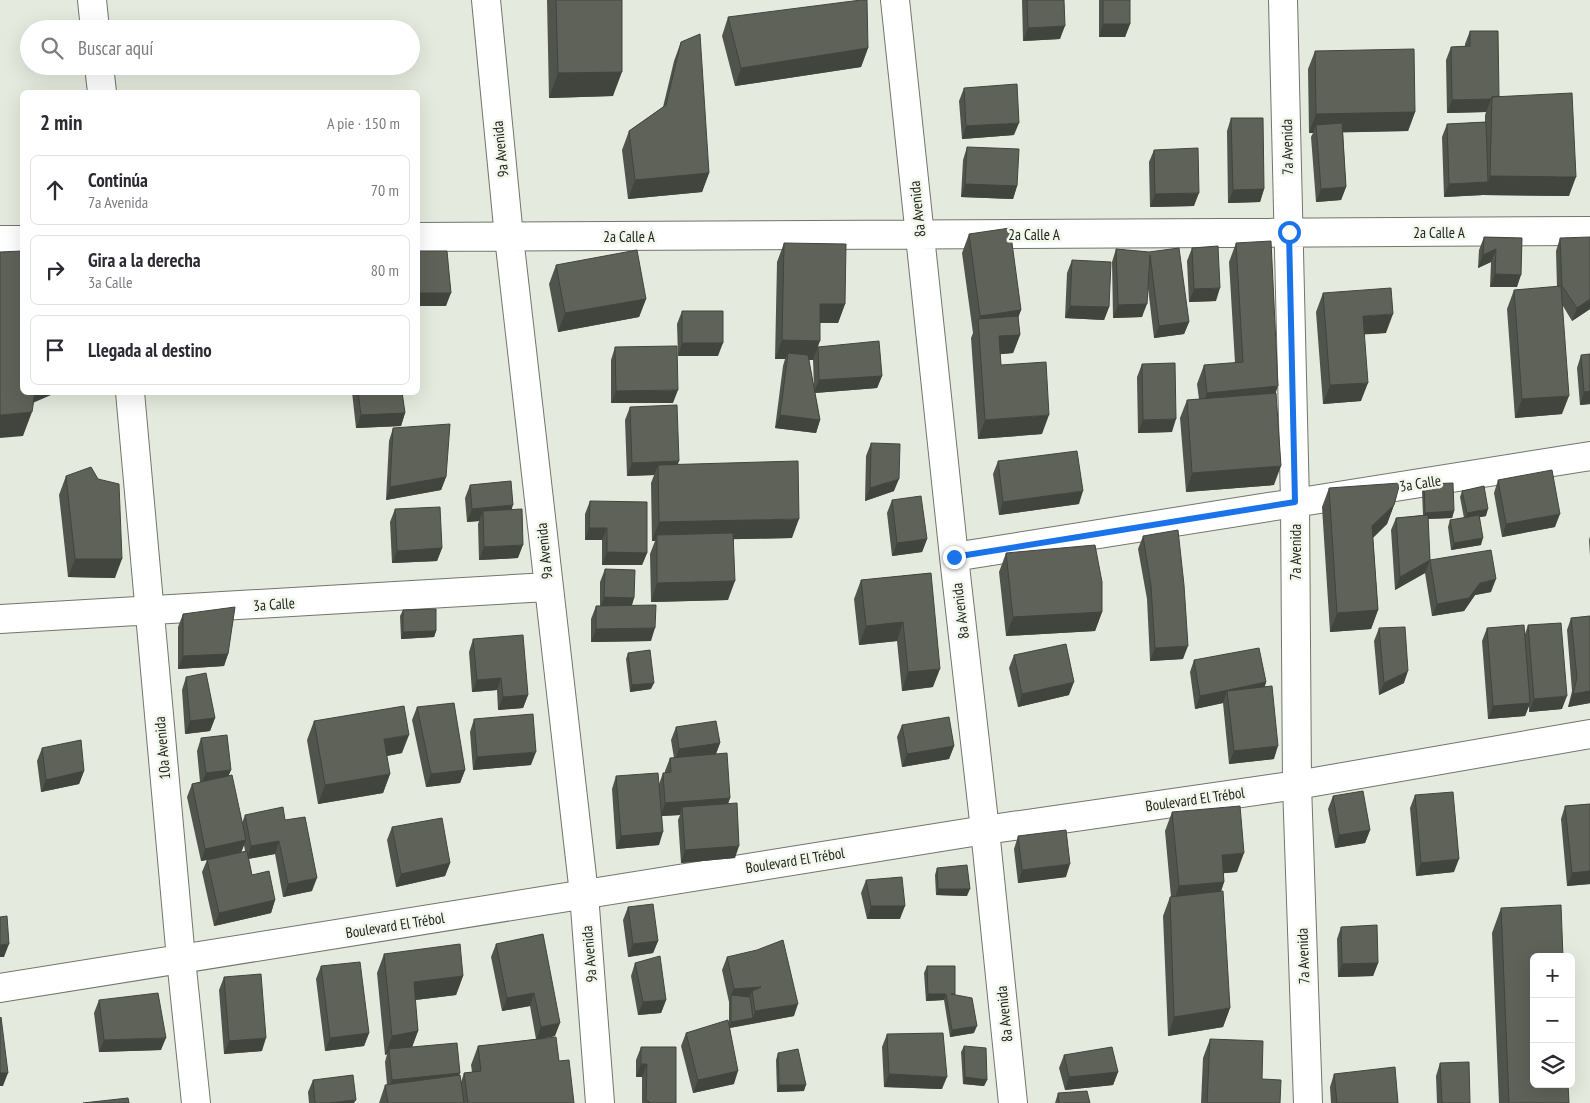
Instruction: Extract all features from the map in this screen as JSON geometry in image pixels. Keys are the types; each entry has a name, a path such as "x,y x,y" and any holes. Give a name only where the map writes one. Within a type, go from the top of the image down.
{"street":[{"path":"92,0 94,20"},
{"name":"9a Avenida","path":"486,0 509,237 584,894 600,1103"},
{"name":"8a Avenida","path":"895,0 1013,1103"},
{"name":"7a Avenida","path":"1283,0 1295,502 1297,785 1308,1103"},
{"path":"100,75 102,90"},
{"name":"2a Calle A","path":"420,238 1590,231"},
{"path":"0,240 20,240"},
{"name":"10a Avenida","path":"130,395 181,959 196,1103"},
{"name":"3a Calle","path":"954,557 1590,456"},
{"name":"3a Calle","path":"0,619 149,612 548,587"},
{"name":"Boulevard El Trébol","path":"0,988 985,830 1297,785 1590,734"}],"building":[{"path":"556,0 622,0 622,72 558,73"},
{"path":"867,0 868,48 741,68 728,17"},
{"path":"1027,0 1064,0 1065,26 1028,28"},
{"path":"1103,0 1130,0 1130,24 1103,24"},
{"path":"1470,31 1498,31 1499,96 1492,97 1491,99 1452,100 1451,47 1470,46"},
{"path":"700,34 709,173 635,180 629,131 666,105 681,42"},
{"path":"1414,49 1415,112 1316,114 1315,51"},
{"path":"1017,84 1019,123 966,126 964,88"},
{"path":"1572,93 1576,177 1490,176 1492,97"},
{"path":"1231,118 1263,118 1264,189 1233,190"},
{"path":"1486,122 1488,182 1449,184 1447,124"},
{"path":"1342,123 1346,187 1321,189 1316,125"},
{"path":"967,147 1019,149 1017,186 965,184"},
{"path":"1198,148 1199,193 1155,194 1154,150"},
{"path":"1010,228 1021,310 980,316 969,234"},
{"path":"1484,237 1522,238 1521,275 1495,274 1496,249 1483,255"},
{"path":"1590,237 1590,299 1577,308 1562,286 1560,238"},
{"path":"1271,241 1278,386 1207,393 1204,365 1243,362 1236,243"},
{"path":"784,243 846,244 845,304 820,304 820,341 782,340"},
{"path":"1218,246 1220,288 1194,289 1192,248"},
{"path":"1179,248 1189,322 1159,326 1150,255 1147,304 1118,305 1116,249 1149,252"},
{"path":"637,250 646,299 565,313 556,265"},
{"path":"20,251 20,395 35,395 32,412 0,415 0,252"},
{"path":"420,251 447,251 451,293 420,293"},
{"path":"1072,260 1111,262 1109,307 1070,306"},
{"path":"1561,286 1569,396 1522,399 1514,290"},
{"path":"1391,288 1393,314 1363,316 1368,383 1330,385 1323,293"},
{"path":"682,311 723,311 723,343 682,343"},
{"path":"1018,316 1020,335 999,336 1001,365 1046,362 1049,415 985,420 978,319"},
{"path":"879,341 882,376 819,380 818,347"},
{"path":"677,346 678,390 616,391 615,347"},
{"path":"788,353 808,355 820,420 780,415"},
{"path":"1590,354 1590,391 1584,392 1581,355"},
{"path":"1175,363 1176,419 1143,420 1142,364"},
{"path":"1276,393 1281,466 1192,473 1187,400"},
{"path":"358,395 402,395 405,413 361,415"},
{"path":"677,405 679,461 632,463 630,407"},
{"path":"450,424 446,477 390,487 393,428"},
{"path":"871,443 900,444 899,479 870,488"},
{"path":"1077,451 1083,491 1003,502 998,461"},
{"path":"798,461 799,519 659,522 658,465"},
{"path":"91,467 98,479 119,484 122,559 75,559 66,476"},
{"path":"1552,470 1560,514 1506,524 1498,480"},
{"path":"511,481 513,505 472,509 470,485"},
{"path":"1400,483 1394,505 1372,526 1378,610 1337,613 1329,488"},
{"path":"1453,483 1454,511 1425,513 1424,484"},
{"path":"1484,486 1488,509 1467,513 1462,491"},
{"path":"921,496 927,539 897,543 892,500"},
{"path":"590,501 647,502 647,553 607,552 607,528 589,528"},
{"path":"440,507 442,548 397,551 395,509"},
{"path":"522,509 523,545 484,547 483,511"},
{"path":"1428,515 1430,560 1400,577 1396,518"},
{"path":"1479,515 1483,538 1454,543 1450,520"},
{"path":"1178,530 1188,646 1155,648 1151,586 1143,536"},
{"path":"733,533 735,581 657,583 657,535"},
{"path":"1095,545 1102,582 1102,612 1013,617 1006,553"},
{"path":"1491,550 1496,579 1480,583 1469,598 1437,604 1430,560"},
{"path":"605,569 635,570 634,598 604,597"},
{"path":"931,573 940,669 908,672 903,622 866,626 861,580"},
{"path":"656,605 655,628 596,629 596,606"},
{"path":"235,607 228,654 183,656 183,614"},
{"path":"436,609 436,631 403,632 403,610"},
{"path":"1590,616 1590,691 1573,694 1577,678 1571,618"},
{"path":"1561,623 1567,696 1534,699 1528,625"},
{"path":"1524,625 1530,703 1493,706 1487,628"},
{"path":"1405,627 1408,671 1384,683 1379,628"},
{"path":"523,635 528,695 503,697 501,678 477,680 473,639"},
{"path":"1066,644 1074,682 1022,694 1014,655"},
{"path":"1259,648 1266,682 1200,696 1194,660"},
{"path":"650,650 654,683 632,685 628,653"},
{"path":"206,673 215,718 190,721 186,677"},
{"path":"1272,686 1278,746 1234,751 1227,691"},
{"path":"454,703 465,770 431,774 417,707"},
{"path":"404,706 409,735 384,739 390,774 325,785 314,721"},
{"path":"533,714 536,752 477,757 474,719"},
{"path":"949,717 954,746 907,754 902,725"},
{"path":"716,721 720,743 679,749 676,727"},
{"path":"227,735 231,770 206,773 201,738"},
{"path":"81,740 84,771 46,780 42,748"},
{"path":"727,753 730,798 665,803 663,773 671,772 670,758"},
{"path":"658,773 663,832 621,836 616,776"},
{"path":"232,775 246,840 205,849 192,784"},
{"path":"1363,791 1370,830 1339,835 1333,796"},
{"path":"1453,792 1459,859 1421,863 1415,795"},
{"path":"737,803 739,846 685,850 682,807"},
{"path":"1590,804 1590,871 1572,873 1565,806"},
{"path":"1240,806 1244,853 1222,855 1224,882 1179,886 1172,812"},
{"path":"283,807 285,820 305,817 317,878 288,884 279,841 251,846 245,815"},
{"path":"442,818 450,863 401,874 392,827"},
{"path":"1066,830 1070,864 1022,870 1018,836"},
{"path":"247,851 252,875 269,871 275,900 219,913 207,860"},
{"path":"967,865 970,889 938,889 937,868"},
{"path":"902,877 905,906 871,906 866,880"},
{"path":"1223,891 1230,1008 1174,1017 1170,897"},
{"path":"653,904 658,941 633,944 628,907"},
{"path":"1561,905 1563,953 1530,953 1530,1088 1568,1088 1569,1103 1509,1103 1501,908"},
{"path":"7,916 9,944 0,945 0,917"},
{"path":"1377,925 1378,963 1342,964 1341,927"},
{"path":"543,934 560,1023 541,1027 534,993 507,998 496,944"},
{"path":"783,940 798,1004 755,1011 752,991 761,987 734,989 727,957 757,950"},
{"path":"460,944 463,976 414,982 418,1031 392,1036 384,954"},
{"path":"660,956 666,1000 643,1002 635,963"},
{"path":"360,962 369,1033 330,1038 321,966"},
{"path":"927,966 955,966 955,994 951,994 972,998 977,1026 952,1030 946,994 928,994"},
{"path":"261,974 266,1038 229,1041 224,977"},
{"path":"158,993 166,1038 104,1040 99,1000"},
{"path":"731,995 750,997 753,1018 731,1022"},
{"path":"1,1017 8,1073 0,1073"},
{"path":"728,1020 738,1071 698,1080 686,1033"},
{"path":"943,1033 947,1077 889,1074 887,1034"},
{"path":"556,1037 559,1061 569,1060 574,1103 468,1103 464,1073 481,1071 478,1046"},
{"path":"1210,1039 1263,1041 1262,1079 1281,1080 1280,1103 1207,1103"},
{"path":"457,1043 460,1073 392,1080 389,1049"},
{"path":"964,1046 986,1048 987,1080 965,1077"},
{"path":"641,1047 676,1047 676,1103 651,1103 646,1100 647,1064 641,1064"},
{"path":"1112,1047 1118,1072 1069,1077 1064,1055"},
{"path":"798,1049 806,1085 779,1085 778,1053"},
{"path":"1469,1062 1470,1103 1442,1103 1440,1063"},
{"path":"1395,1067 1398,1103 1337,1103 1334,1074"},
{"path":"353,1075 356,1100 315,1103 313,1080"},
{"path":"460,1075 464,1103 388,1103 385,1085"},
{"path":"1087,1091 1090,1103 1059,1103 1058,1093"},
{"path":"128,1098 129,1103 83,1103"}],"route":[{"path":"954,557 1295,502 1289,232"}]}
